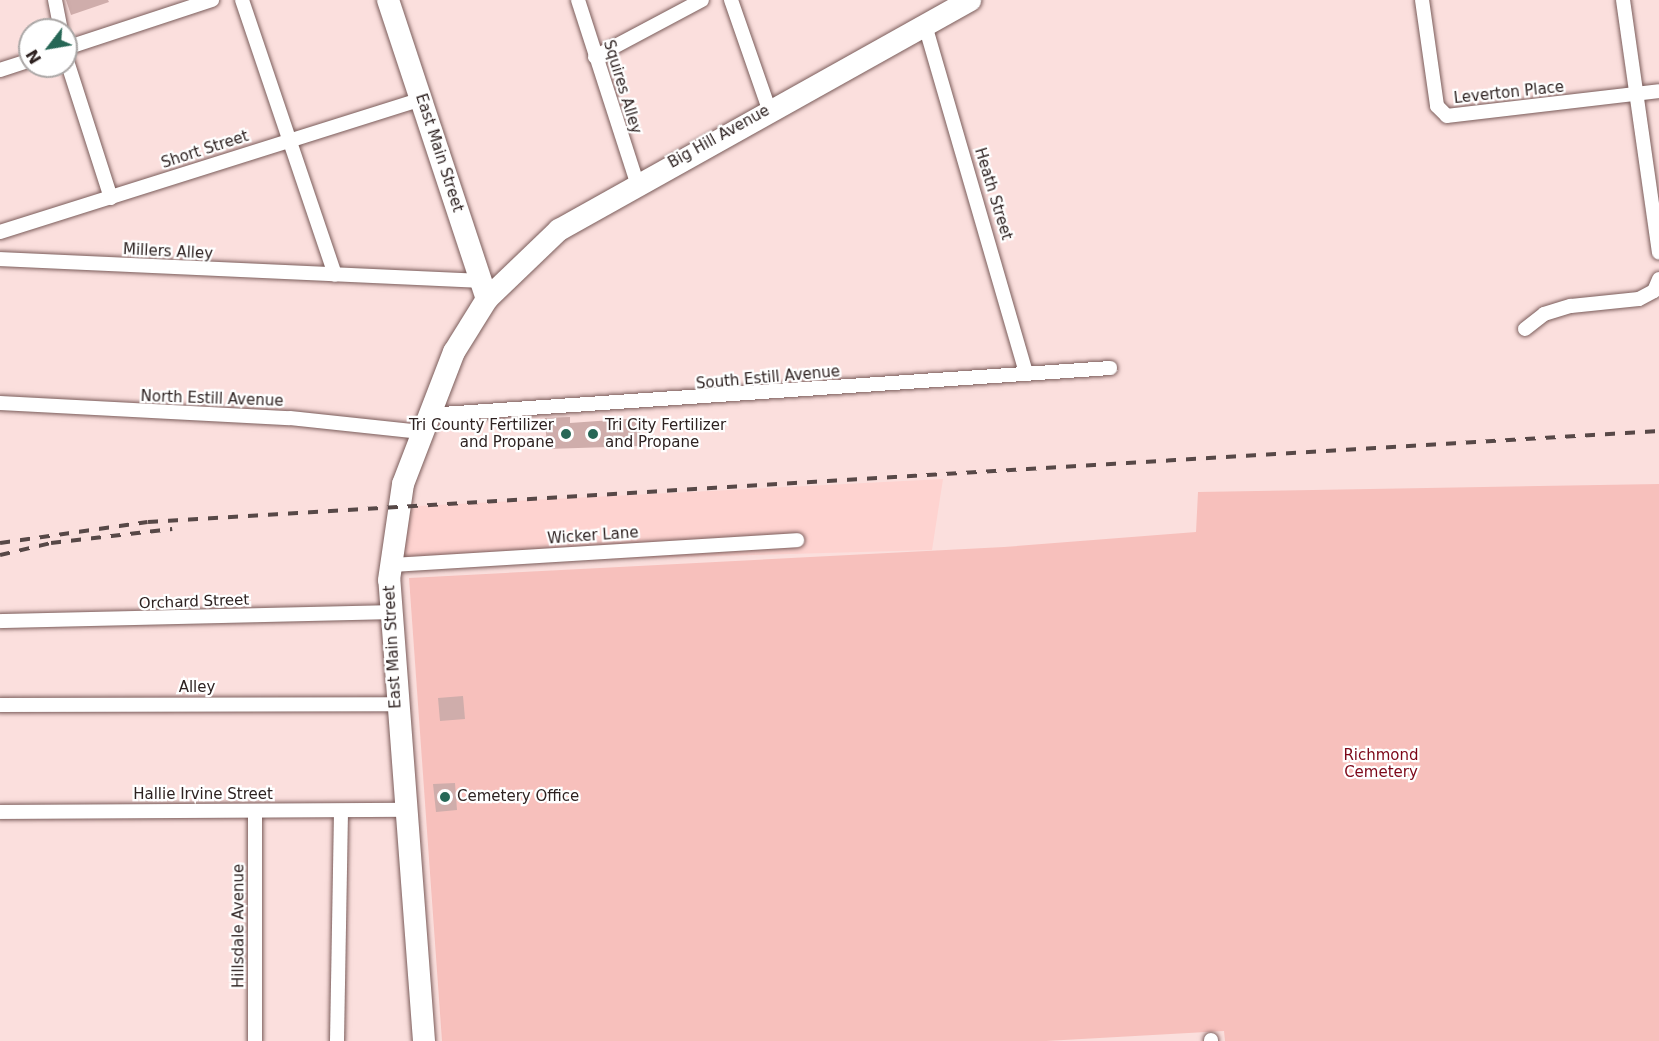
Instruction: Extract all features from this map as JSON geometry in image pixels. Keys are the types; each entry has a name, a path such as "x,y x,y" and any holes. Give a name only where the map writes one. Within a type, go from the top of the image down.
{"main road":[{"name":"East Main Street","path":"388,0 484,290 454,352 425,423 398,507 391,565 389,612 395,704 406,810 424,1041"},
{"name":"Big Hill Avenue","path":"484,290 559,230 637,183 970,0"}],"street":[{"path":"55,0 59,18"},
{"path":"78,44 212,0"},
{"path":"242,0 335,275"},
{"name":"Squires Alley","path":"578,0 637,183"},
{"path":"595,57 702,0"},
{"path":"731,0 769,109"},
{"name":"Leverton Place","path":"1422,0 1437,106 1447,116 1659,91"},
{"path":"1623,0 1659,252"},
{"name":"Heath Street","path":"925,25 1026,373"},
{"path":"0,70 18,64"},
{"path":"72,78 111,198"},
{"name":"Short Street","path":"0,232 421,99"},
{"name":"Millers Alley","path":"0,259 335,275 484,290"},
{"path":"1525,329 1544,314 1571,306 1639,298 1654,291 1659,279"},
{"name":"South Estill Avenue","path":"425,423 1110,368"},
{"name":"North Estill Avenue","path":"0,403 425,423"},
{"name":"Wicker Lane","path":"391,565 797,540"},
{"name":"Orchard Street","path":"0,621 389,612"},
{"name":"Alley","path":"0,705 395,704"},
{"name":"Hallie Irvine Street","path":"0,812 406,810"},
{"name":"Hillsdale Avenue","path":"255,811 255,1041"},
{"path":"337,1041 341,811"}],"shaded area":[{"path":"943,479 932,550 391,565 398,507"}],"green space":[{"name":"Richmond Cemetery","path":"1659,484 1659,1041 1225,1041 1224,1031 1046,1041 442,1041 409,578 1004,547 1196,532 1198,492"}],"building":[{"path":"66,0 108,0 109,2 71,15"},
{"name":"Tri City Fertilizer and Propane","path":"570,417 570,423 640,418 640,446 547,449 545,418"},
{"path":"463,696 465,719 440,721 438,698"},
{"name":"Cemetery Office","path":"455,783 457,810 436,812 433,784"}],"railway":[{"path":"0,543 148,522 1659,431"},
{"path":"0,555 51,543 172,529"}],"place":[{"name":"Tri County Fertilizer and Propane","path":"566,434"},
{"name":"Tri City Fertilizer and Propane","path":"593,434"},
{"name":"Cemetery Office","path":"445,797"}]}
